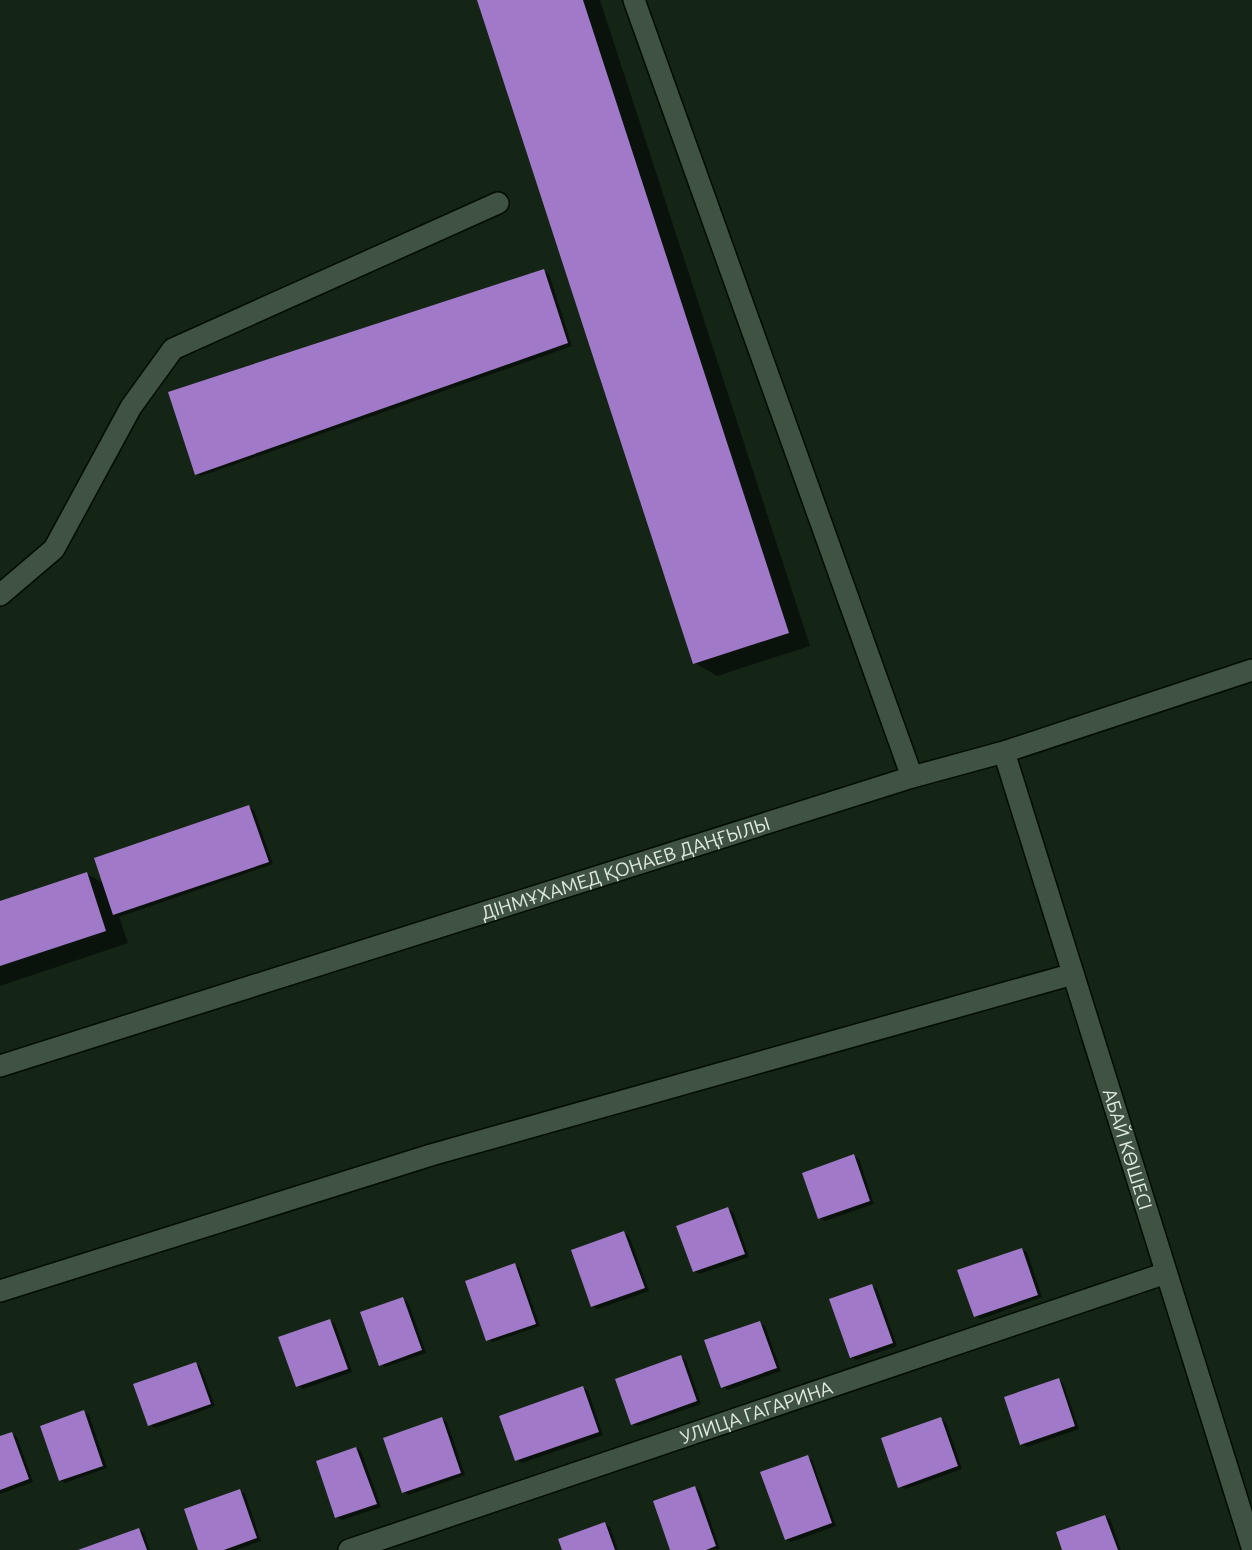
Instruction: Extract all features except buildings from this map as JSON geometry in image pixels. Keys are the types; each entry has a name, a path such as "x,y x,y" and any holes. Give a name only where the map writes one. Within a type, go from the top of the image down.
{"street":[{"path":"634,0 912,777"},
{"path":"0,595 54,549 131,407 173,349 498,204"},
{"name":"ДІНМҰХАМЕД ҚОНАЕВ ДАҢҒЫЛЫ","path":"0,1066 912,777 1004,752 1252,670"},
{"name":"АБАЙ КӨШЕСІ","path":"1004,752 1252,1546"},
{"path":"0,1291 431,1155 1073,974"},
{"name":"УЛИЦА ГАГАРИНА","path":"349,1550 1166,1273"},
{"path":"1236,1550 1252,1546"}]}
